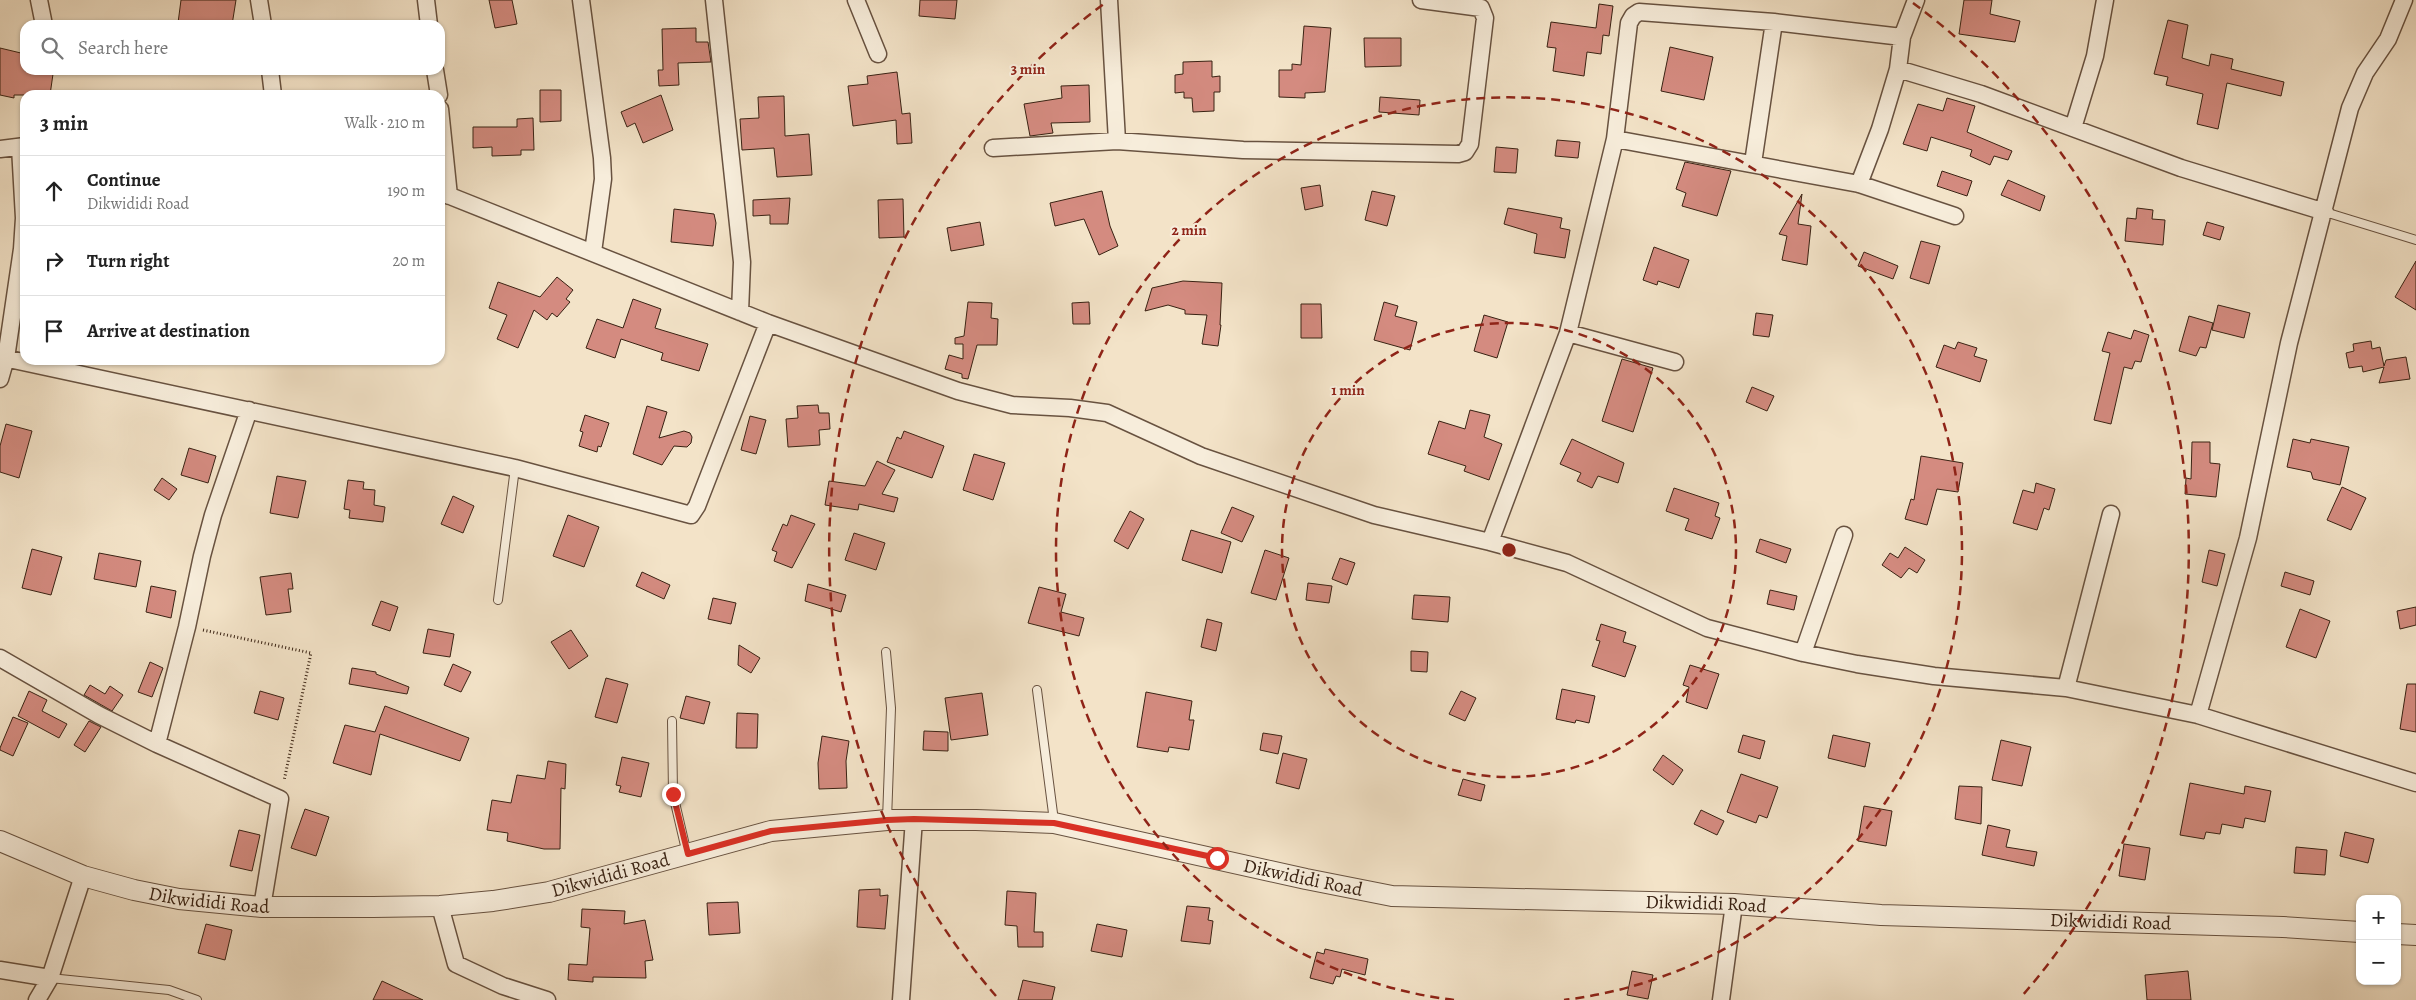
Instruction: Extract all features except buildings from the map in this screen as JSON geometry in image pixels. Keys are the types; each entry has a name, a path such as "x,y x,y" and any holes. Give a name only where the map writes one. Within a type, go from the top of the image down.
{"street":[{"path":"39,0 43,20"},
{"path":"259,0 262,20"},
{"path":"426,0 428,20"},
{"path":"581,0 602,158 603,179 594,252"},
{"path":"714,0 742,262 740,312"},
{"path":"856,0 878,54"},
{"path":"1109,0 1117,141"},
{"path":"993,148 1117,141 1243,150 1458,154 1465,152 1470,144 1485,18 1484,12 1481,8 1421,0"},
{"path":"1860,184 1898,69 1902,37 1916,0"},
{"path":"2073,128 2095,56 2105,0"},
{"path":"2198,715 2248,538 2289,343 2325,212 2350,108 2365,73 2388,40 2404,0"},
{"path":"1490,542 1568,333 1615,139 1629,23 1633,16 1640,12 1774,22 1902,37"},
{"path":"1753,163 1774,22"},
{"path":"1898,69 1981,94 2181,168 2325,212"},
{"path":"271,75 272,90"},
{"path":"436,75 437,90"},
{"path":"1615,139 1860,184 1956,216"},
{"path":"0,149 20,146"},
{"path":"445,194 768,323 958,391 1012,405 1070,408 1107,413 1201,456 1374,515 1490,542 1567,563 1707,628 1803,653 1857,664 1934,676 2066,688 2198,715 2416,783"},
{"path":"0,379 20,260"},
{"path":"37,365 112,383 249,410 515,468 691,515 700,497 768,323"},
{"path":"1568,333 1674,362"},
{"path":"3,357 20,361"},
{"path":"157,744 213,515 249,410"},
{"path":"2066,688 2110,514"},
{"path":"1803,653 1844,535"},
{"path":"0,658 99,715 157,744 280,799 262,907"},
{"path":"901,1000 914,819"},
{"name":"Dikwididi Road","path":"0,841 83,876 134,890 179,899 262,907 440,906 494,901 549,892 771,831 914,819 1054,823 1306,879 1392,896 1734,904 1881,915 2283,927 2356,932"},
{"path":"37,1000 50,978 83,876"},
{"path":"1721,1000 1734,904"},
{"path":"440,906 456,964 503,986 547,1000"},
{"path":"2401,934 2416,935"},
{"path":"0,970 50,978"}],"lane":[{"path":"2325,212 2416,240"},
{"path":"498,600 515,468"},
{"path":"886,652 891,708 887,820"},
{"path":"1037,690 1054,823"},
{"path":"672,721 673,794 688,854"},
{"path":"50,978 169,990 197,1000"}],"path":[{"path":"186,627 311,653 280,799"}],"route":[{"path":"673,794 688,854 771,831 811,826 914,819 1054,823 1217,858"}]}
